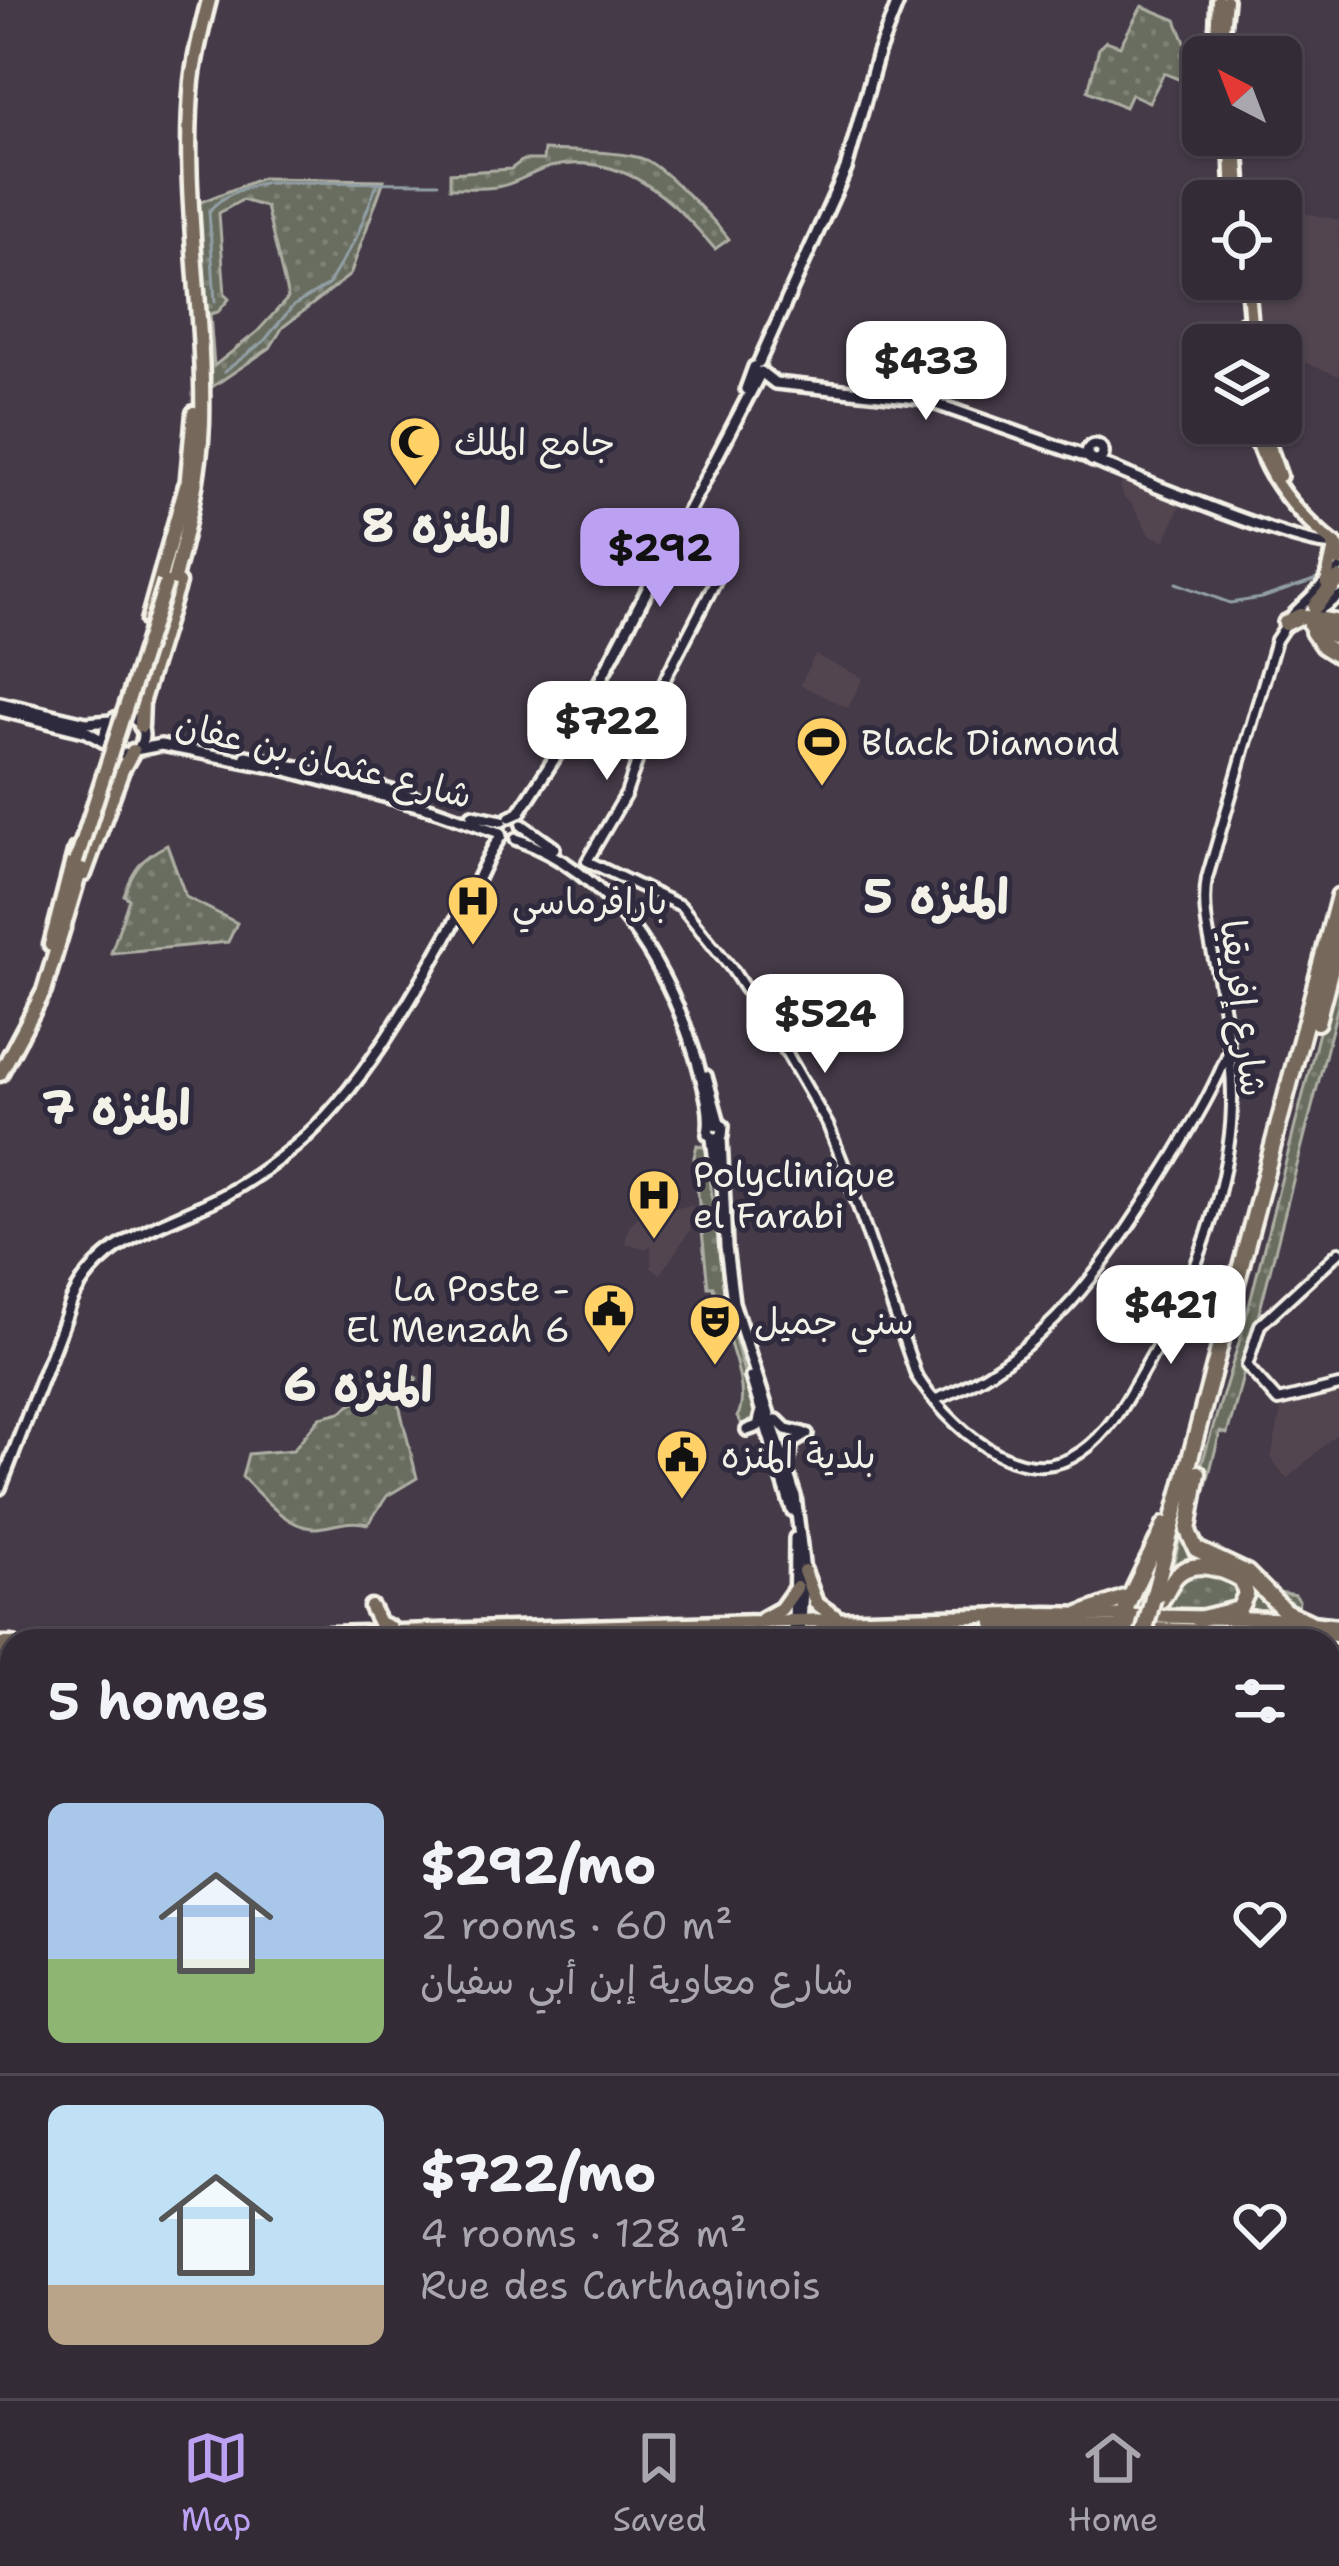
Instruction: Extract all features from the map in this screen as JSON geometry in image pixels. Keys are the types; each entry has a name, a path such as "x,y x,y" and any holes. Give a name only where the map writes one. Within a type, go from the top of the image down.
{"highway":[{"path":"141,727 142,700 192,524 194,374 183,104 205,0"},
{"path":"0,1084 42,1011 79,864 169,584 193,472"},
{"path":"112,720 121,709 193,472"},
{"path":"1313,618 1332,581"},
{"path":"1313,618 1337,650"},
{"path":"1287,626 1313,618 1339,623"},
{"path":"1287,626 1320,626 1337,650"},
{"path":"0,1060 55,952 58,908 107,744"},
{"path":"0,1074 31,1019 118,779 134,751"},
{"path":"1332,1629 1291,1615 1247,1573 1201,1553 1191,1542 1188,1523 1194,1472 1339,896"},
{"path":"1149,1629 1339,937"},
{"path":"1121,1629 1127,1621 1125,1604 1194,1472"},
{"path":"1158,1600 1178,1573 1192,1566 1242,1580 1246,1594 1239,1609 1198,1619"},
{"path":"804,1571 816,1603 843,1620"},
{"path":"696,1629 754,1626 782,1610 796,1588"},
{"path":"1082,1614 1119,1602 1136,1589"},
{"path":"1253,1629 1268,1625 1277,1610 1273,1600"},
{"path":"371,1607 380,1623 391,1629"},
{"path":"810,1629 843,1620 1082,1614 1230,1629"},
{"path":"826,1629 1198,1619 1315,1629"},
{"path":"565,1629 726,1622 776,1629"},
{"path":"1248,1629 1309,1622"},
{"path":"1042,1623 1059,1629"},
{"path":"754,1626 759,1629"}],"main road":[{"path":"744,400 764,371 768,344 846,169 898,0"},
{"path":"1219,36 1222,0"},
{"path":"0,1488 72,1300 87,1273 115,1248 229,1193 293,1147 321,1122 375,1051 580,718 723,450 744,400 764,371"},
{"path":"764,371 919,398 1075,454 1094,456 1111,467 1281,534 1337,547"},
{"path":"1259,444 1285,496 1337,547"},
{"path":"1332,581 1337,547"},
{"path":"0,706 86,723 125,716 141,727 142,740 134,751 116,753 87,732 0,706"},
{"path":"107,744 105,731 112,720"},
{"name":"شارع عثمان بن عفان","path":"141,727 161,740 285,763 510,829 578,869 633,928 686,1030 715,1124 724,1130 716,1138"},
{"name":"شارع عثمان بن عفان","path":"134,751 161,745 283,769 510,829"},
{"path":"473,821 488,832 492,848"},
{"path":"486,866 492,848 510,829"},
{"path":"716,1138 730,1303 788,1467 799,1517 804,1571 799,1629"},
{"path":"716,1138 734,1303 794,1518 799,1629"},
{"path":"699,1142 714,1152"},
{"path":"764,1404 760,1423 749,1430 776,1453"},
{"path":"764,1404 782,1426 806,1433 792,1443 788,1467"}],"street":[{"name":"شارع إفريقيا","path":"673,538 724,565 650,716 626,794 586,861 681,906 732,969 828,1125 911,1364 934,1400 972,1438 1021,1462 1054,1463 1077,1456 1096,1440 1126,1400 1192,1279 1215,1210 1229,1144 1232,1085 1204,896 1270,656 1287,626 1339,569"},
{"path":"1313,618 1339,596"},
{"path":"934,1400 1004,1363 1078,1298 1139,1216 1193,1128 1228,1052"},
{"path":"1216,1080 1232,1085"},
{"path":"1339,1252 1259,1325 1246,1366 1277,1401 1339,1386"}],"shaded area":[{"path":"1302,212 1339,220 1339,376 1302,361 1302,324 1257,324 1255,300 1302,300"},
{"path":"1123,479 1182,501 1165,541 1150,535 1125,499 1120,488"},
{"path":"815,655 863,678 848,708 800,685"},
{"name":"Polyclinique el Farabi","path":"693,1205 690,1230 661,1274 651,1268 651,1245 646,1249 625,1243 629,1226 641,1214"},
{"path":"1339,1391 1339,1432 1287,1479 1271,1458 1281,1410 1290,1402"}],"green space":[{"path":"1142,6 1176,20 1182,36 1182,81 1164,73 1149,102 1131,94 1125,107 1088,91 1099,48 1106,41 1120,46"},
{"path":"544,150 646,160 677,184 729,239 715,249 644,183 601,166 550,167 497,187 450,188 450,173 511,169 523,160 543,160"},
{"path":"262,178 384,180 350,275 283,327 270,348 206,391 198,203","holes":["242,200 266,207 288,298 257,332 214,366 210,314 229,299 219,213"]},
{"path":"167,845 186,897 237,923 228,942 111,953 131,878 151,854"},
{"path":"1339,954 1339,1002 1236,1403 1227,1434 1220,1432 1194,1532 1203,1550 1273,1591 1295,1595 1298,1612 1319,1620 1162,1612 1184,1522 1243,1329"},
{"path":"697,1145 706,1148 726,1305 756,1417 748,1425 737,1417 741,1405 738,1373 713,1287 708,1287 694,1157"},
{"path":"407,1373 417,1378 399,1405 417,1478 387,1496 368,1524 302,1526 274,1508 242,1477 248,1454 293,1450 320,1417 388,1390"}],"waterway":[{"path":"215,302 209,211 228,196 268,182 438,183"},
{"path":"224,372 264,341 293,306 328,285 357,236 377,184"},
{"path":"1176,583 1230,603 1262,598 1317,579"}],"place":[{"name":"جامع الملك","path":"415,488"},
{"name":"Black Diamond","path":"822,788"},
{"name":"بارافرماسي","path":"473,947"},
{"name":"Polyclinique el Farabi","path":"654,1241"},
{"name":"La Poste - El Menzah 6","path":"609,1355"},
{"name":"سني جميل","path":"715,1367"},
{"name":"بلدية المنزه","path":"682,1501"}],"district":[{"name":"المنزه 8","path":"436,525"},
{"name":"المنزه 5","path":"936,896"},
{"name":"المنزه 7","path":"116,1107"},
{"name":"المنزه 6","path":"358,1384"}]}
